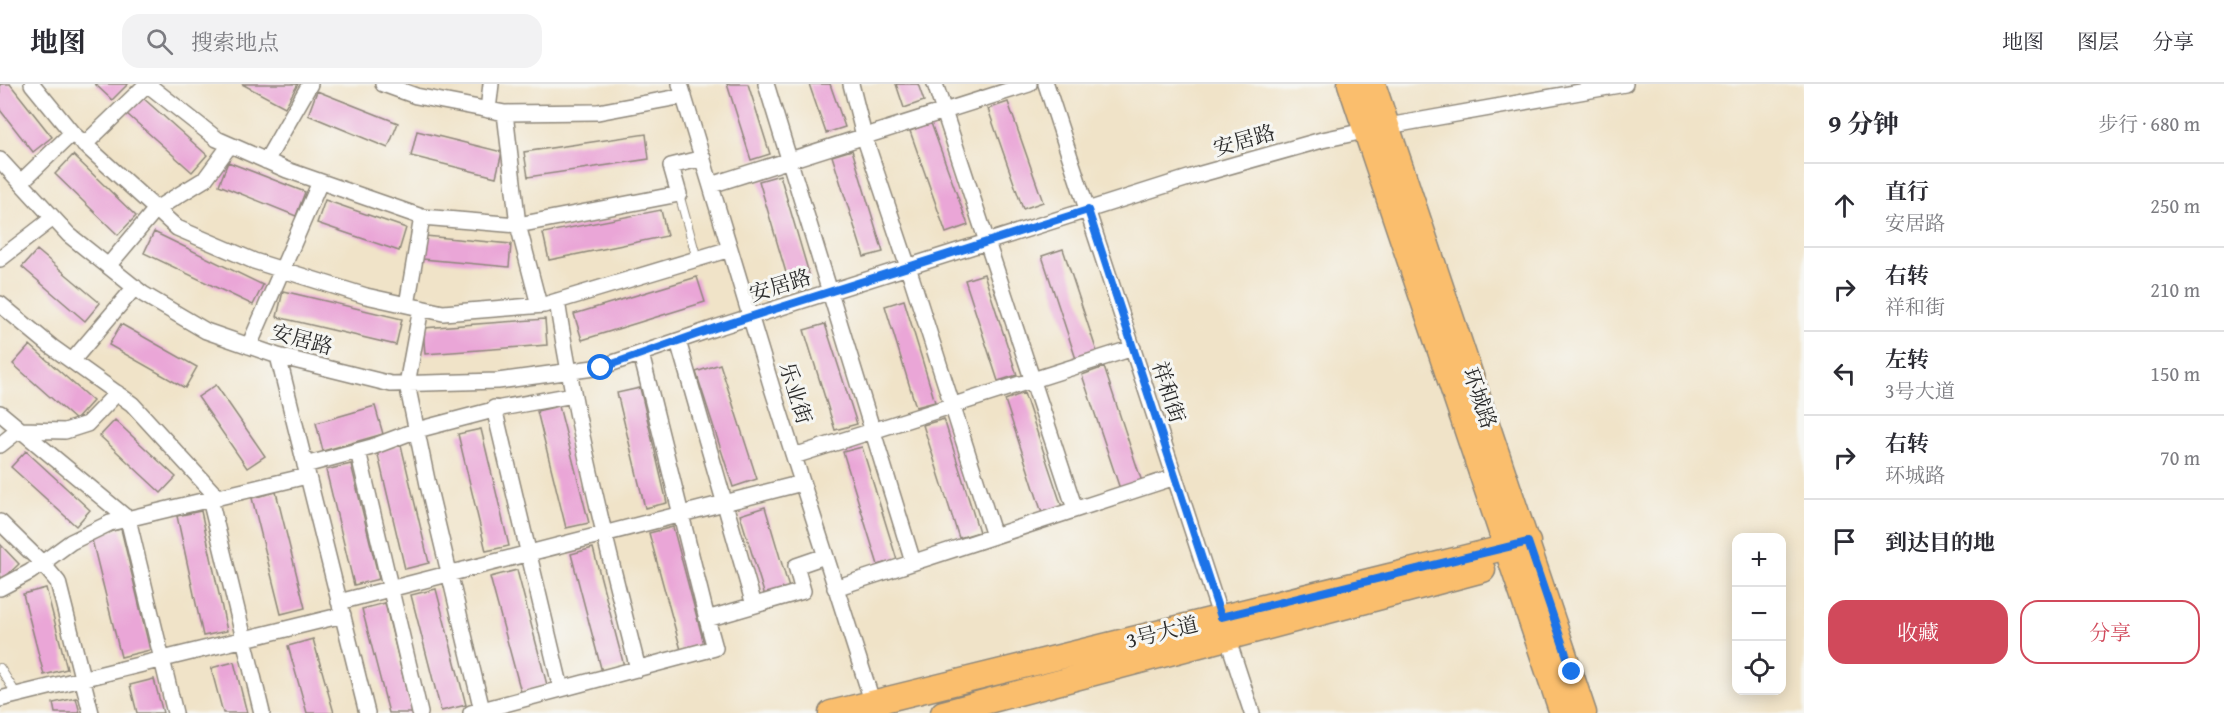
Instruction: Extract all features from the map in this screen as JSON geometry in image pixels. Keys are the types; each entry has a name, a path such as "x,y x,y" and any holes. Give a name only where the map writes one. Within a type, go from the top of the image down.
{"main road":[{"path":"1350,84 1378,128"},
{"path":"1373,84 1378,128 1520,552 1584,713"},
{"path":"1520,552 1562,713"},
{"name":"3号大道","path":"831,713 874,708 1224,627 1520,552"},
{"name":"3号大道","path":"943,713 1224,627"}],"street":[{"path":"32,84 84,145 177,228 254,261 366,296 443,313 539,306 730,249"},
{"path":"84,145 147,84 217,139 320,182 422,218 518,225 679,194 671,166 703,158"},
{"path":"266,161 310,84"},
{"path":"383,84 416,96 505,113 598,112 682,90"},
{"path":"488,110 491,84"},
{"path":"765,84 913,562"},
{"path":"851,84 864,136 994,536"},
{"path":"935,84 1076,509"},
{"path":"711,185 1029,84"},
{"name":"祥和街","path":"1046,84 1252,713"},
{"name":"安居路","path":"0,160 69,235 135,287 206,331 278,356 391,384 498,381 601,368 751,316 1201,174 1322,140 1625,84"},
{"name":"乐业街","path":"682,90 802,483 874,708"},
{"path":"505,113 518,225 539,306"},
{"path":"21,183 72,133"},
{"path":"108,266 156,209 205,179 230,145"},
{"path":"249,346 320,182"},
{"path":"0,259 53,218"},
{"path":"422,218 407,384 450,573 477,712 715,648 641,354"},
{"path":"72,361 135,287"},
{"path":"557,301 568,372 603,534 638,669"},
{"path":"0,304 72,361 132,404 214,499 243,639 262,713"},
{"path":"678,341 754,605"},
{"path":"794,456 1133,348"},
{"path":"278,356 367,713"},
{"path":"0,445 19,430 65,431 87,424 117,393"},
{"path":"0,588 30,572 71,542 110,523 214,499 306,471 417,430 494,409 573,395"},
{"path":"494,409 561,689"},
{"path":"0,413 128,519 175,713"},
{"path":"358,451 420,713"},
{"path":"836,588 1174,477"},
{"path":"11,713 8,697 243,639 341,608 390,588 802,483"},
{"path":"0,522 58,582 91,713"},
{"path":"707,619 803,591 796,566 825,556"}],"lane":[{"path":"679,194 697,260"},
{"path":"0,668 8,697"}],"building":[{"path":"0,84 10,84 52,137 33,152 0,110"},
{"path":"95,84 128,84 112,100"},
{"path":"242,84 298,84 285,107"},
{"path":"727,84 748,84 770,154 751,160"},
{"path":"809,84 830,84 845,127 826,133"},
{"path":"896,84 918,84 924,101 904,108"},
{"path":"317,91 398,123 388,148 308,115"},
{"path":"142,97 207,155 192,172 127,114"},
{"path":"1008,102 1043,202 1023,209 988,109"},
{"path":"931,123 968,225 946,233 910,131"},
{"path":"417,131 502,152 496,177 411,156"},
{"path":"646,134 649,159 528,177 524,152"},
{"path":"852,150 883,252 864,257 832,156"},
{"path":"73,155 136,216 118,235 55,174"},
{"path":"228,162 305,192 296,216 219,185"},
{"path":"780,175 810,277 789,283 759,181"},
{"path":"325,200 406,228 399,251 317,223"},
{"path":"661,210 667,236 549,260 543,233"},
{"path":"154,232 263,285 253,305 144,253"},
{"path":"425,236 511,244 509,267 423,259"},
{"path":"1063,249 1097,352 1076,359 1042,256"},
{"path":"37,250 100,303 85,321 22,267"},
{"path":"984,274 1017,375 998,381 965,280"},
{"path":"697,277 705,302 582,340 574,314"},
{"path":"283,291 402,319 396,345 277,317"},
{"path":"904,300 935,402 916,407 885,306"},
{"path":"545,319 547,345 425,354 423,328"},
{"path":"121,324 197,367 185,388 109,345"},
{"path":"825,324 857,424 835,430 804,330"},
{"path":"30,345 93,401 76,420 13,364"},
{"path":"720,364 757,479 733,487 696,372"},
{"path":"1104,367 1142,482 1120,489 1082,375"},
{"path":"216,385 265,456 247,468 198,397"},
{"path":"640,388 667,503 645,508 617,393"},
{"path":"1024,393 1062,507 1042,513 1005,400"},
{"path":"375,406 383,434 323,451 316,423"},
{"path":"559,406 589,523 566,528 537,411"},
{"path":"944,419 979,532 959,538 923,425"},
{"path":"115,420 176,477 161,493 100,436"},
{"path":"481,429 509,546 486,551 458,434"},
{"path":"401,445 429,563 405,569 377,451"},
{"path":"862,447 897,560 878,565 843,452"},
{"path":"26,451 90,510 76,526 11,467"},
{"path":"351,464 379,579 354,585 326,470"},
{"path":"276,492 305,608 281,614 252,498"},
{"path":"765,507 789,588 765,596 740,515"},
{"path":"201,511 227,631 203,636 177,516"},
{"path":"673,527 704,644 681,650 649,533"},
{"path":"121,529 150,650 121,657 91,536"},
{"path":"0,544 19,564 3,579 0,576"},
{"path":"593,548 624,666 602,672 571,554"},
{"path":"517,570 547,685 521,692 490,577"},
{"path":"46,588 67,669 44,675 23,594"},
{"path":"436,589 466,705 441,711 411,595"},
{"path":"385,603 412,713 389,713 362,609"},
{"path":"313,639 334,713 307,713 288,646"},
{"path":"234,662 247,713 223,713 211,668"},
{"path":"154,679 163,713 137,713 130,685"},
{"path":"76,698 80,713 55,713 53,703"}],"route":[{"path":"601,368 715,328 1088,210 1221,617 1528,542 1572,672"}]}
